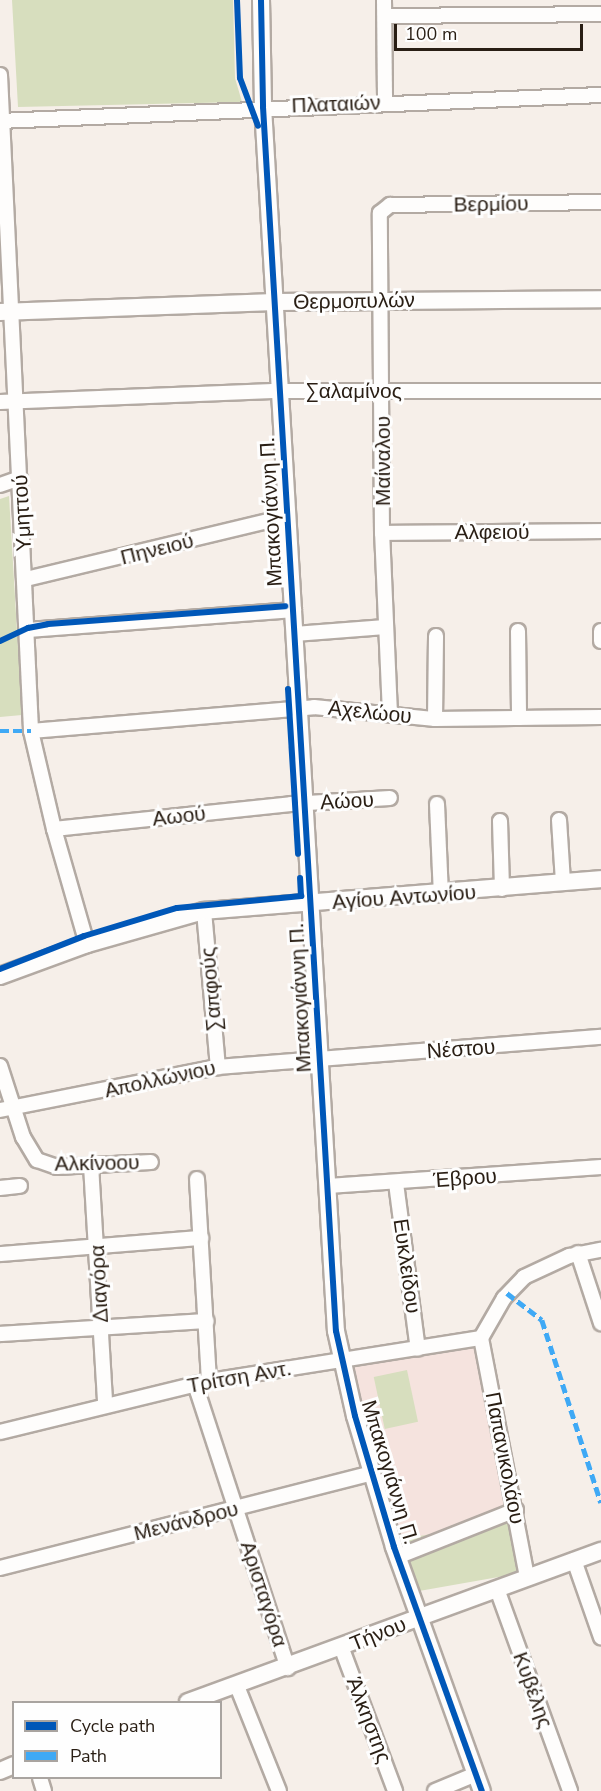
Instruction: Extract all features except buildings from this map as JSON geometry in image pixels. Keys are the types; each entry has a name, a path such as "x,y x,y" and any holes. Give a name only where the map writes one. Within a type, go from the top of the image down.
{"street":[{"name":"Μπακογιάννη Π.","path":"261,0 263,107 334,1304 341,1360 398,1557 482,1791"},
{"path":"384,0 385,102"},
{"path":"385,16 601,14"},
{"name":"Υμηττού","path":"0,75 6,311 18,401 31,731 54,830 87,945"},
{"name":"Πλαταιών","path":"1,121 263,107 601,95"},
{"name":"Βερμίου","path":"382,209 390,205 601,202"},
{"name":"Μαίναλου","path":"382,209 379,217 383,391 382,532 390,714"},
{"name":"Θερμοπυλών","path":"6,311 275,302 601,298"},
{"name":"Σαλαμίνος","path":"0,402 280,391 601,391"},
{"path":"0,485 20,478"},
{"name":"Πηνειού","path":"26,579 288,516"},
{"name":"Αλφειού","path":"382,532 601,531"},
{"path":"28,630 294,610"},
{"path":"295,634 386,627"},
{"path":"518,631 519,718"},
{"path":"601,631 601,641"},
{"path":"435,719 436,636"},
{"name":"Αχελώου","path":"31,731 299,708 435,719 601,717"},
{"name":"Αώου","path":"305,803 390,798"},
{"name":"Αωού","path":"54,830 305,803"},
{"path":"437,804 441,894"},
{"path":"559,820 563,882"},
{"path":"500,821 502,889"},
{"name":"Αγίου Αντωνίου","path":"0,976 87,945 204,912 601,879"},
{"name":"Σαπφούς","path":"204,912 218,1066"},
{"name":"Νέστου","path":"320,1058 601,1037"},
{"name":"Απολλώνιου","path":"6,1109 218,1066 320,1058"},
{"name":"Αλκίνοου","path":"0,1066 6,1109 37,1160 57,1167 151,1162"},
{"name":"Διαγόρα","path":"91,1165 98,1247 105,1403"},
{"name":"Έβρου","path":"328,1186 601,1167"},
{"name":"Αρισταγόρα","path":"197,1179 207,1321 202,1382 236,1508 288,1668"},
{"name":"Ευκλείδου","path":"396,1183 418,1348"},
{"path":"0,1188 20,1186"},
{"path":"0,1254 201,1238"},
{"path":"481,1338 487,1323 519,1281 548,1263 578,1253 601,1250"},
{"path":"578,1253 601,1323"},
{"path":"0,1334 207,1321"},
{"name":"Τρίτση Αντ.","path":"0,1432 105,1403 202,1382 481,1338"},
{"name":"Παπανικολάου","path":"481,1338 516,1510 527,1577"},
{"name":"Μενάνδρου","path":"0,1568 373,1473"},
{"path":"398,1557 516,1510"},
{"name":"Τήνου","path":"191,1701 342,1649 497,1588 601,1551"},
{"path":"574,1560 601,1637"},
{"name":"Κυβέλης","path":"497,1588 570,1791"},
{"name":"Άλκηστης","path":"342,1649 395,1791"},
{"path":"237,1686 279,1791"},
{"path":"435,1791 476,1774"}],"shaded area":[{"path":"476,1343 506,1505 404,1545 352,1366"}],"green space":[{"path":"12,0 233,0 235,78 242,102 18,107"},
{"path":"9,496 22,715 0,717 0,499"},
{"path":"407,1370 418,1422 385,1429 374,1377"},
{"path":"511,1520 520,1573 412,1592 403,1539"}],"marked path":[{"path":"0,731 31,731"},
{"path":"507,1293 542,1320 601,1503"}],"cycle path":[{"path":"237,0 240,78 258,126"},
{"path":"261,0 263,107 336,1331 355,1416 394,1547 482,1791"},
{"path":"0,641 28,628 48,624 285,606"},
{"path":"288,689 298,854"},
{"path":"0,969 84,936 177,908 301,896 300,878"}]}
